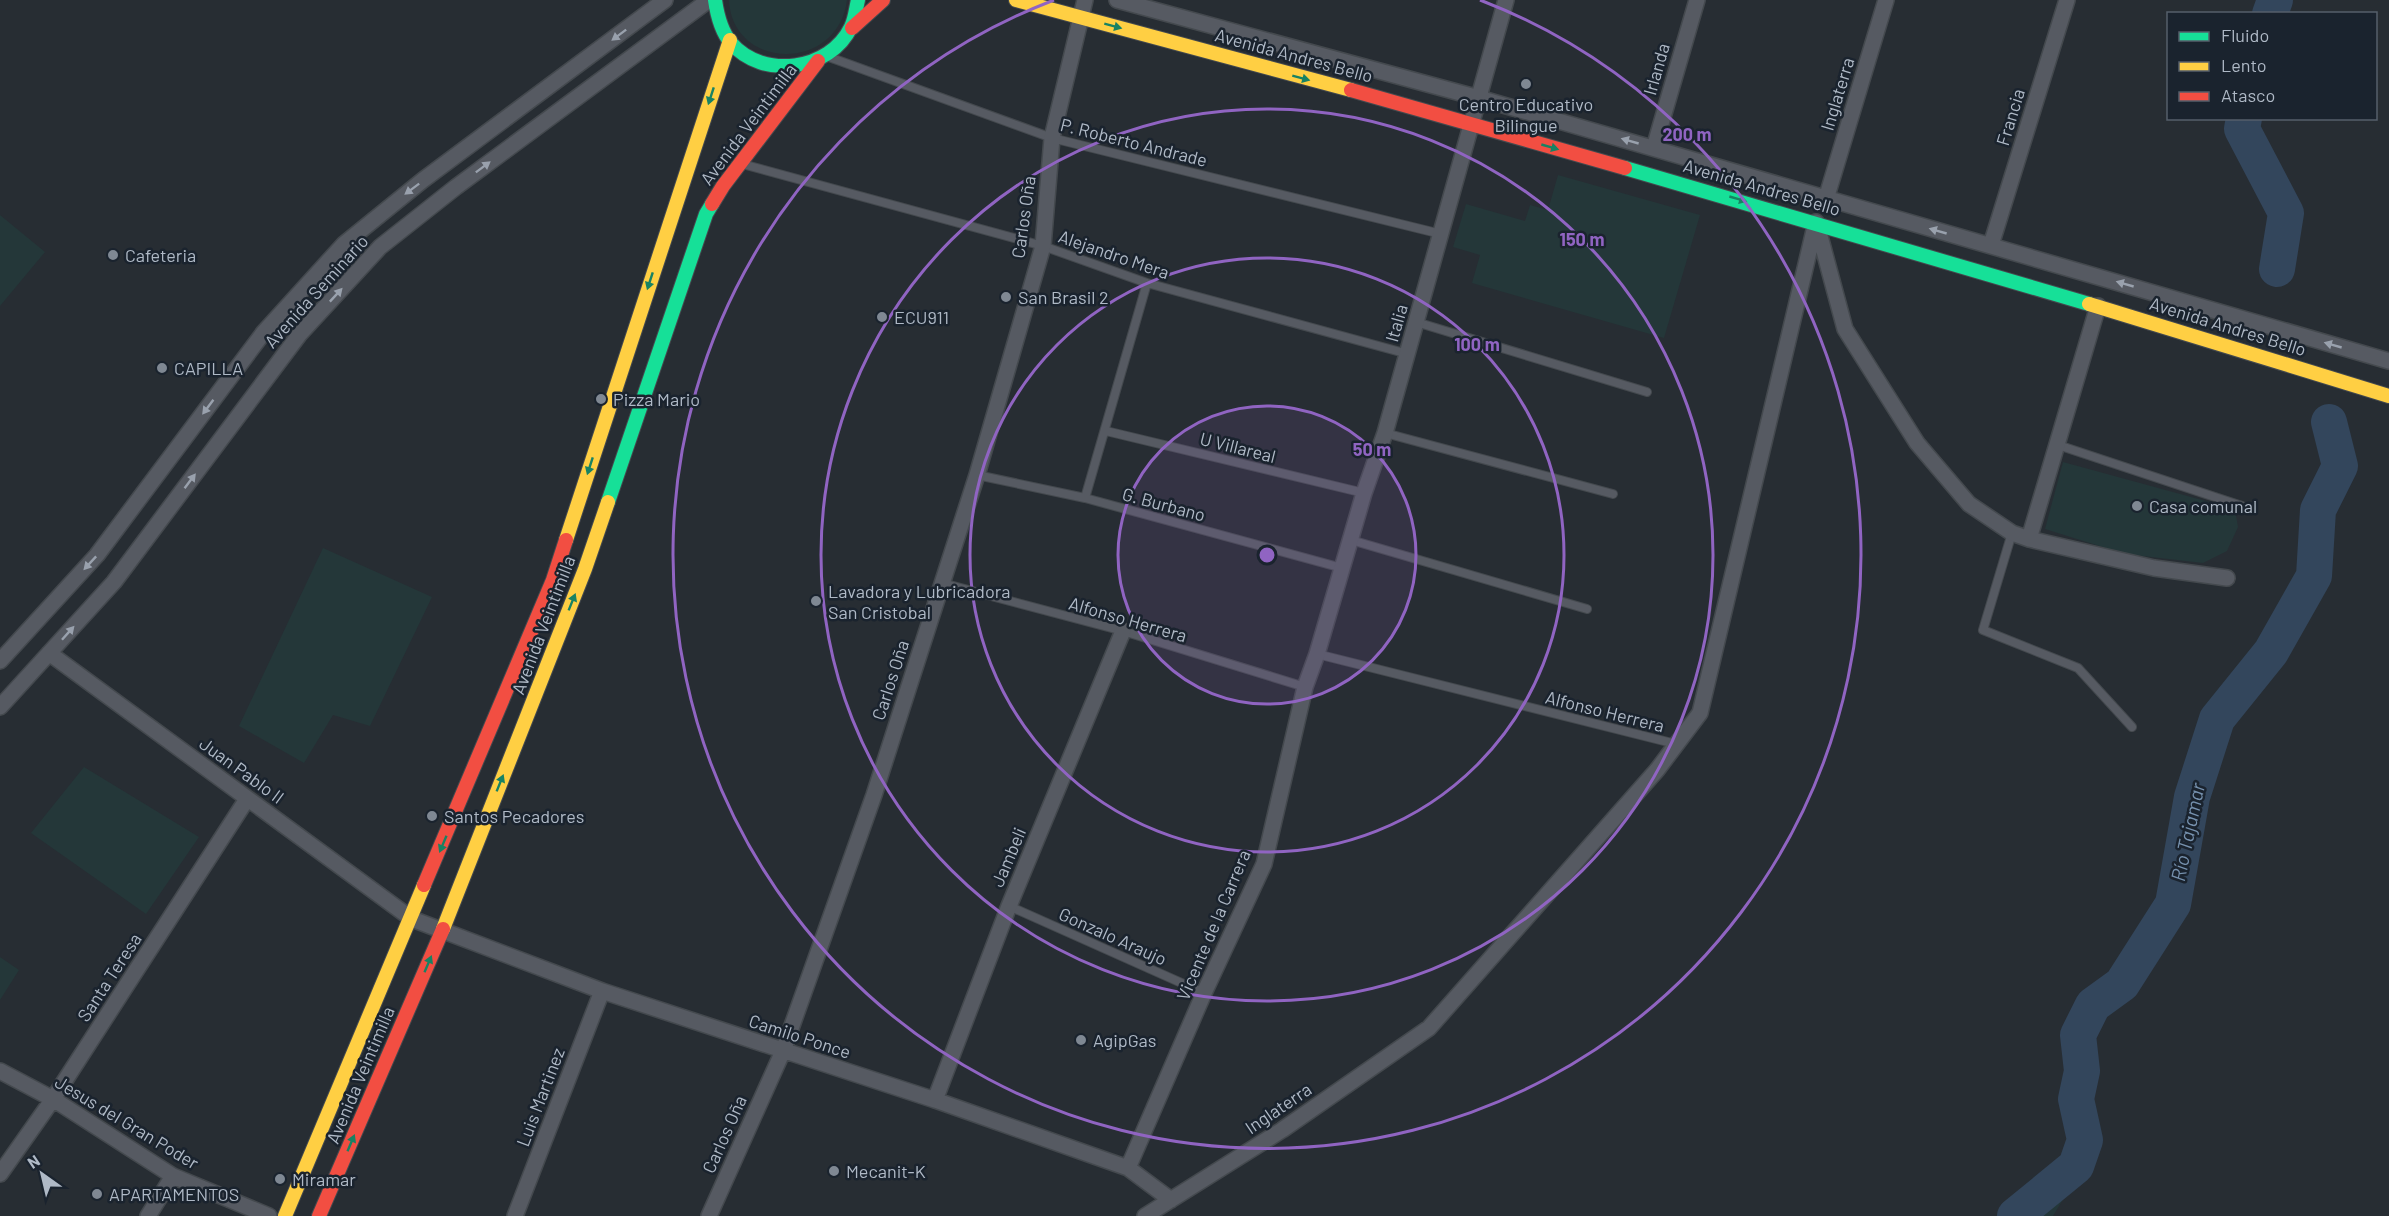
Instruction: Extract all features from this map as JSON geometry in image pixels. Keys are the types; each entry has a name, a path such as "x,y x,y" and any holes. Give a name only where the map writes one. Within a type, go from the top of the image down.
{"main road":[{"path":"716,0 718,19 730,40 748,57 770,66 794,68 822,59"},
{"path":"852,28 858,9 858,0"},
{"name":"Avenida Veintimilla","path":"319,1216 442,932 585,569 706,214 723,186 822,59 841,44 852,28 883,0"},
{"name":"Avenida Andres Bello","path":"1016,0 1816,222 2389,396"},
{"name":"Avenida Veintimilla","path":"285,1216 553,580 730,40"}],"street":[{"name":"Avenida Seminario","path":"0,661 97,555 264,332 344,244 423,180 665,0"},
{"name":"Avenida Seminario","path":"0,707 114,582 299,335 380,247 456,187 709,0"},
{"name":"Carlos Oña","path":"709,1216 783,1051 873,795 977,475 1043,246 1052,138 1083,17 1085,0"},
{"name":"Avenida Andres Bello","path":"1117,0 1479,98 2389,361"},
{"name":"Italia","path":"1317,654 1364,493 1385,433 1506,0"},
{"name":"Irlanda","path":"1654,148 1697,0"},
{"name":"Inglaterra","path":"1826,199 1886,0"},
{"name":"Francia","path":"1991,245 2067,0"},
{"name":"Inglaterra","path":"1145,1216 1282,1130 1429,1028 1657,770 1700,713 1816,222"},
{"path":"1816,222 1845,329 1911,434 1969,504 2012,533 2029,539 2154,568 2228,578"},
{"path":"2029,539 2098,306"},
{"name":"Jambeli","path":"935,1100 1009,906 1123,632"},
{"path":"527,642 552,652"},
{"name":"Juan Pablo II","path":"49,653 412,919"},
{"name":"Vicente de la Carrera","path":"1128,1168 1204,993 1264,864 1305,687 1317,654"},
{"name":"Santa Teresa","path":"0,1174 53,1099 247,799"},
{"name":"Camilo Ponce","path":"412,919 602,991 935,1100 1128,1168 1171,1200"},
{"name":"Luis Martinez","path":"515,1216 602,991"},
{"name":"Jesus del Gran Poder","path":"0,1071 53,1099 172,1176 269,1216"},
{"path":"148,1216 172,1176"}],"lane":[{"name":"P. Roberto Andrade","path":"822,59 1052,138 1441,234"},
{"name":"Alejandro Mera","path":"741,164 1043,246 1147,283 1407,354"},
{"path":"1085,498 1147,283"},
{"path":"1085,498 1147,283"},
{"path":"1416,322 1647,392"},
{"name":"U Villareal","path":"1106,431 1364,493"},
{"path":"1385,433 1613,494"},
{"path":"2058,445 2242,506"},
{"name":"G. Burbano","path":"977,475 1085,498 1342,568"},
{"path":"2012,533 1983,630 2078,668 2133,727"},
{"path":"1351,540 1587,609"},
{"name":"Alfonso Herrera","path":"942,583 1123,632 1305,687"},
{"name":"Alfonso Herrera","path":"1317,654 1676,744"},
{"name":"Gonzalo Araujo","path":"1009,906 1204,993"}],"shaded area":[{"path":"729,0 847,0 839,24 825,41 806,51 786,54 765,50 747,40 735,23"},
{"path":"1558,175 1700,215 1664,338 1472,283 1480,255 1453,247 1466,204 1525,221 1530,205 1548,210"},
{"path":"0,215 45,252 0,306"},
{"path":"2063,462 2235,509 2238,527 2227,551 2203,563 2125,554 2045,529"},
{"path":"323,548 432,597 370,726 333,715 304,763 239,726"},
{"path":"84,767 199,837 146,914 31,833"},
{"path":"0,957 19,970 0,1000"},
{"path":"2035,1176 2065,1196 2053,1216 2003,1216"}],"waterway":[{"name":"Río Tajamar","path":"2271,12 2275,0"},
{"name":"Río Tajamar","path":"2244,120 2242,129 2286,213 2277,269"},
{"name":"Río Tajamar","path":"2015,1216 2076,1166 2085,1140 2076,1099 2082,1071 2078,1035 2093,1005 2122,984 2173,904 2192,797 2217,719 2271,652 2314,576 2318,510 2340,466 2329,422"}],"traffic: fast":[{"path":"715,0 720,22 731,43 744,55 777,66 812,61 828,53 841,42 851,27 858,0"},
{"path":"1625,168 2089,304"},
{"path":"608,502 706,214 712,204"}],"traffic: slow":[{"path":"1016,0 1351,90"},
{"path":"566,540 730,40"},
{"path":"2089,304 2389,396"},
{"path":"443,929 585,569 608,502"},
{"path":"285,1216 424,885"}],"traffic: jam":[{"path":"852,28 883,0"},
{"path":"712,204 723,186 818,61"},
{"path":"1351,90 1625,168"},
{"path":"424,885 553,580 566,540"},
{"path":"319,1216 443,929"}],"place":[{"name":"Centro Educativo Bilingue","path":"1526,84"},
{"name":"Cafeteria","path":"113,255"},
{"name":"San Brasil 2","path":"1006,297"},
{"name":"ECU911","path":"882,317"},
{"name":"CAPILLA","path":"162,368"},
{"name":"Pizza Mario","path":"601,399"},
{"name":"Casa comunal","path":"2137,506"},
{"name":"Lavadora y Lubricadora San Cristobal","path":"816,601"},
{"name":"Santos Pecadores","path":"432,816"},
{"name":"AgipGas","path":"1081,1040"},
{"name":"Mecanit-K","path":"834,1171"},
{"name":"Miramar","path":"280,1179"},
{"name":"APARTAMENTOS","path":"97,1194"}]}
